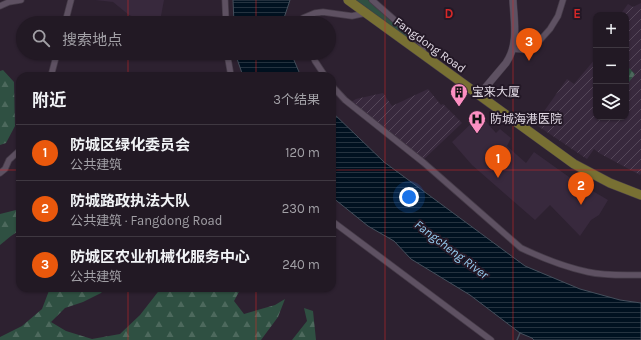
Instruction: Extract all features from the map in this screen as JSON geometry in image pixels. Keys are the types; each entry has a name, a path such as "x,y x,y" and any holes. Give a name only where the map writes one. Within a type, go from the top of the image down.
{"main road":[{"name":"Fangdong Road","path":"348,0 574,164 610,183 641,195"}],"street":[{"path":"0,6 9,2 20,0"},
{"path":"67,16 71,0"},
{"path":"225,0 226,16"},
{"path":"372,0 422,44 424,47 424,51 422,53"},
{"path":"479,95 506,63 513,50 515,28 513,0"},
{"path":"513,50 527,50 533,48 550,29 558,16 563,0"},
{"path":"308,16 324,12 352,16 366,13"},
{"path":"52,72 55,60"},
{"path":"228,60 230,72"},
{"path":"315,60 322,72"},
{"path":"336,90 345,100 424,163 521,248 539,257 589,272 608,275 641,275"},
{"path":"0,173 5,169 9,160 16,154"},
{"path":"336,223 491,340"}],"shaded area":[{"path":"95,0 164,0 161,16 132,16 113,2"},
{"path":"641,3 640,175 594,149 587,159 535,124 567,79 574,84 593,62 593,120 629,120 629,12 622,12 628,4 633,7"},
{"path":"428,89 441,105 443,104 462,123 423,160 351,102 356,99 383,93 392,106"},
{"path":"480,115 496,133 500,129 511,138 507,146 526,163 534,152 569,177 608,200 599,215 591,220 580,236 550,205 535,220 472,165 452,142"}],"green space":[{"path":"356,0 368,0 409,37 407,38"},
{"path":"629,68 635,74 629,82"},
{"path":"3,70 14,82 15,126 6,143 0,145 0,71"},
{"path":"16,210 16,233 0,245 0,214"},
{"path":"48,292 102,292 83,302 65,308 51,322 66,331 92,339 120,334 140,315 158,292 239,292 234,301 244,314 275,305 285,299 278,317 261,340 0,340 0,337 22,326 42,309"},
{"path":"304,308 313,311 316,340 292,340 307,321"}],"water":[{"path":"233,0 290,0 285,16 234,16"},
{"path":"237,60 294,60 299,72 242,72"},
{"name":"Fangcheng River","path":"336,116 384,162 525,266 580,289 620,300 641,303 641,340 534,340 520,333 470,295 411,259 394,241 368,226 336,200"}],"waterway":[{"path":"517,340 520,333"}],"place":[{"name":"防城区农业机械化服务中心","path":"529,61"},
{"name":"宝来大厦","path":"459,107"},
{"name":"防城海港医院","path":"477,134"},
{"name":"防城区绿化委员会","path":"498,178"},
{"name":"防城路政执法大队","path":"581,205"}]}
